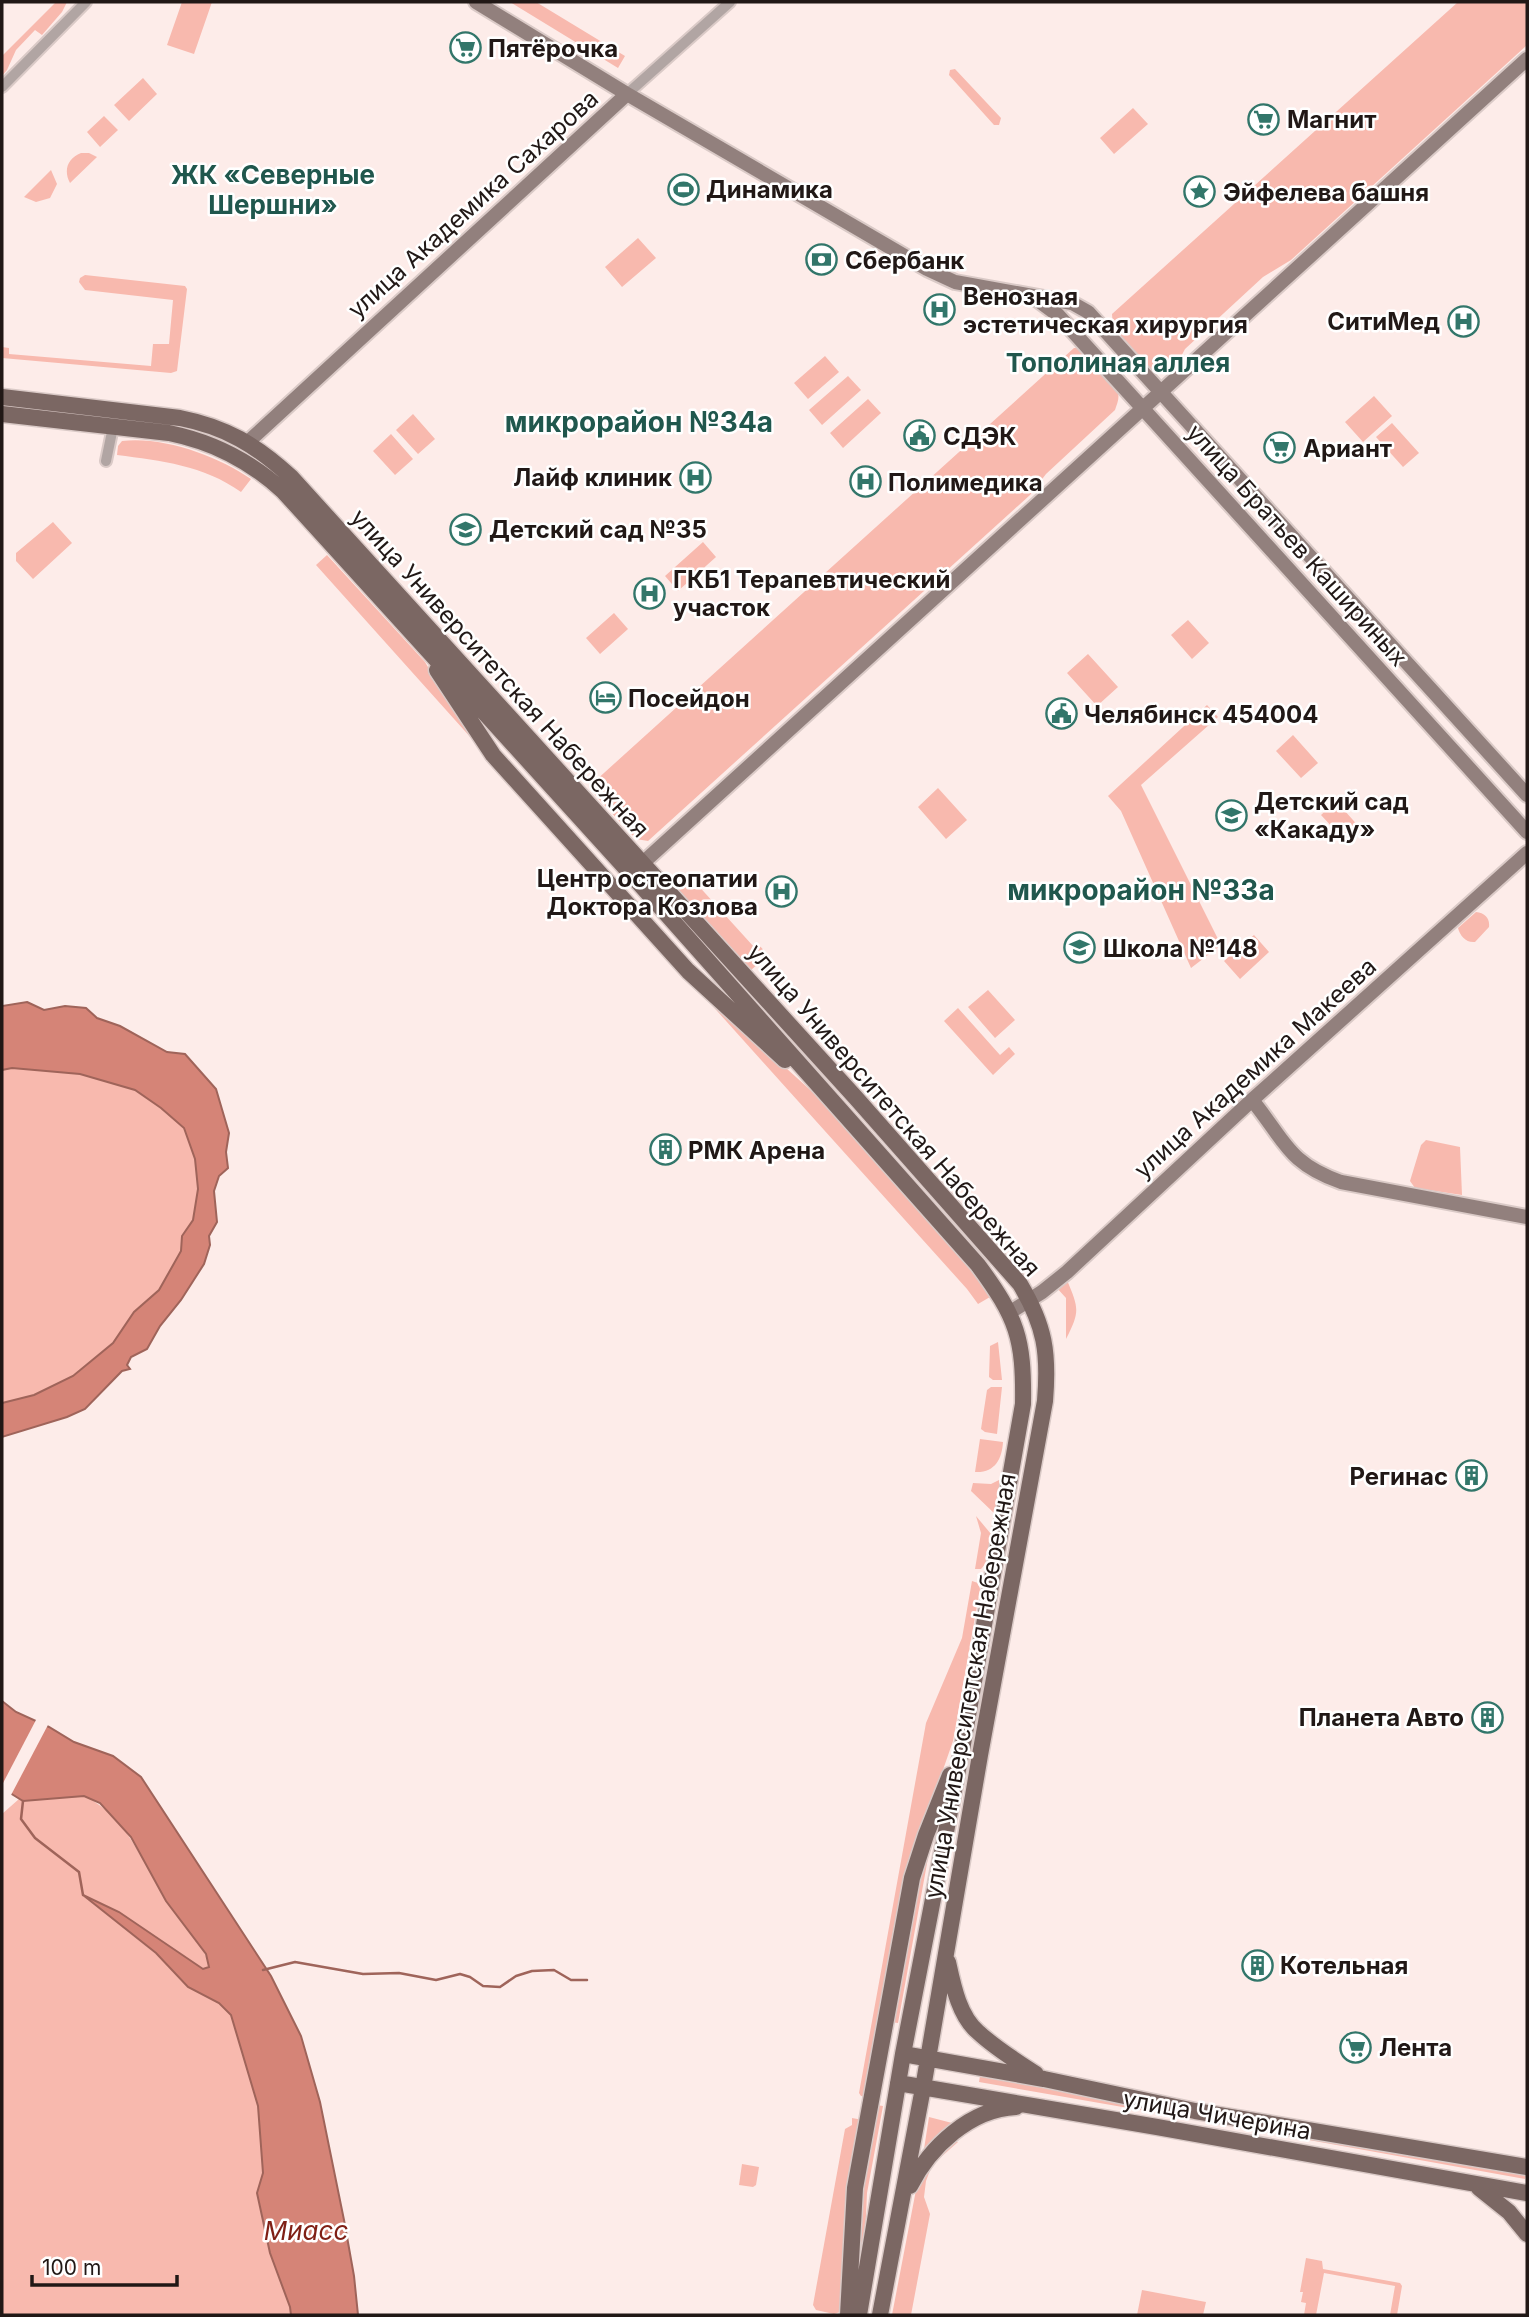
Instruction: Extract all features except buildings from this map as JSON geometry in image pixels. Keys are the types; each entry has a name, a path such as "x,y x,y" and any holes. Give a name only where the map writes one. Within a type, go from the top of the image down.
{"main road":[{"name":"улица Университетская Набережная","path":"2,397 180,418 215,427 248,442 272,459 291,477 637,869 829,1096 978,1265 998,1293 1018,1333 1023,1371 1023,1404 963,1744 903,2054 859,2315"},
{"name":"улица Университетская Набережная","path":"2,414 193,438 239,457 263,473 283,491 996,1255 1030,1301 1042,1327 1046,1366 1045,1401 880,2315"},
{"path":"239,457 248,442"},
{"path":"418,638 493,755 688,971 790,1065 829,1096"},
{"path":"848,2315 855,2188 912,1878 926,1835 963,1744"},
{"path":"947,1954 957,1995 977,2032 1003,2053 1044,2079"},
{"name":"улица Чичерина","path":"903,2054 1044,2079 1206,2113 1527,2168"},
{"name":"улица Чичерина","path":"898,2083 1527,2193"},
{"path":"902,2201 927,2158 963,2126 976,2118 1007,2108 1042,2107"},
{"path":"1474,2184 1496,2200 1520,2223 1527,2234"}],"street":[{"path":"2,87 86,2"},
{"name":"улица Братьев Кашириных","path":"476,2 926,269 955,282 1072,303 1088,312 1527,795"},
{"name":"улица Академика Сахарова","path":"248,442 730,2"},
{"path":"637,869 1527,58"},
{"name":"улица Братьев Кашириных","path":"1028,294 1058,315 1527,832"},
{"path":"106,461 113,427"},
{"name":"улица Академика Макеева","path":"1009,1313 1030,1301 1067,1272 1252,1100 1527,853"},
{"path":"1252,1100 1288,1150 1306,1167 1322,1175 1341,1182 1527,1217"}],"shaded area":[{"path":"56,2 67,2 42,35 35,30 16,50 2,76 2,56"},
{"path":"182,2 212,2 194,54 167,45"},
{"path":"510,2 536,2 625,56 618,68"},
{"path":"1458,2 1527,2 1527,45 1291,260 1263,277 1185,349 1172,367 1160,374 1149,369 1113,328 1112,314"},
{"path":"955,69 1001,118 999,125 994,125 949,75 950,70"},
{"path":"143,78 157,94 129,121 114,105"},
{"path":"1133,108 1148,124 1114,154 1100,138"},
{"path":"104,116 118,130 100,147 87,132"},
{"path":"81,153 97,157 70,183 68,165"},
{"path":"51,170 57,184 50,198 36,202 24,197"},
{"path":"638,238 656,258 622,287 605,267"},
{"path":"85,275 185,286 187,289 177,371 171,373 2,358 2,347 9,348 9,354 151,366 153,344 169,344 173,300 85,290 79,282"},
{"path":"1074,348 1078,348 1117,390 1115,410 1046,474 1030,495 648,841 636,839 595,795 594,782"},
{"path":"825,356 839,372 808,399 794,383"},
{"path":"848,376 861,390 822,425 809,410"},
{"path":"1374,396 1392,416 1363,442 1345,422"},
{"path":"868,399 881,413 843,448 830,433"},
{"path":"413,414 435,439 418,454 396,430"},
{"path":"1392,423 1419,453 1403,467 1376,437"},
{"path":"391,434 413,459 395,475 373,451"},
{"path":"122,441 155,442 190,449 251,479 241,492 197,470 166,462 117,455"},
{"path":"53,522 72,543 33,579 16,561 16,553"},
{"path":"703,542 716,557 678,591 665,576"},
{"path":"327,555 425,662 445,696 498,768 316,565"},
{"path":"614,613 628,629 600,654 586,638"},
{"path":"1188,620 1209,643 1192,659 1171,635"},
{"path":"1088,654 1118,687 1097,706 1067,673"},
{"path":"1207,705 1218,717 1141,785 1221,945 1191,968 1121,811 1108,796"},
{"path":"1293,735 1318,763 1301,778 1276,751"},
{"path":"938,788 967,820 946,839 918,807"},
{"path":"1336,801 1361,829 1346,842 1321,815"},
{"path":"682,879 690,887 695,882 754,947 758,944 768,955 750,971 673,887"},
{"path":"1476,912 1486,916 1489,927 1472,942 1460,934 1458,928"},
{"path":"1254,935 1269,952 1240,979 1224,961"},
{"path":"691,982 818,1097 975,1274 990,1297 978,1304"},
{"path":"988,990 1015,1020 995,1038 968,1007"},
{"path":"958,1008 1000,1055 1009,1047 1015,1054 993,1075 944,1021"},
{"path":"12,1068 80,1074 135,1090 184,1128 195,1159 198,1189 193,1220 182,1236 181,1251 159,1290 134,1312 113,1343 73,1376 34,1395 2,1403 2,1070"},
{"path":"1426,1140 1460,1147 1462,1195 1415,1188 1410,1181 1421,1145"},
{"path":"1067,1280 1074,1298 1076,1316 1066,1339 1066,1298 1056,1287"},
{"path":"998,1342 1002,1380 993,1380 989,1377 990,1346"},
{"path":"991,1387 1002,1387 997,1434 981,1429 987,1390"},
{"path":"980,1439 1003,1442 996,1464 988,1470 975,1472"},
{"path":"1001,1479 995,1514 971,1491 973,1483 991,1484"},
{"path":"976,1516 991,1534 986,1563 981,1569 975,1569 981,1533"},
{"path":"972,1581 978,1583 980,1589 953,1741 928,1813 867,2097 861,2096 859,2093 926,1723 962,1638"},
{"path":"84,1796 112,1815 123,1828 171,1908 202,1949 209,1967 202,1969 119,1912 87,1898 156,1954 188,1987 219,2003 231,2015 258,2106 263,2173 257,2193 270,2253 291,2315 2,2315 2,1814 19,1799 23,1801"},
{"path":"932,1836 898,2023 891,2022 917,1878"},
{"path":"980,2076 1210,2117 1209,2122 979,2082"},
{"path":"876,2105 883,2106 867,2193 865,2237 855,2292 860,2191"},
{"path":"929,2117 952,2123 924,2149"},
{"path":"852,2118 863,2120 840,2312 834,2314 816,2310 813,2305 845,2129 852,2125"},
{"path":"1221,2119 1526,2174 1525,2179 1220,2124"},
{"path":"954,2142 958,2142 932,2165 926,2181 924,2197 930,2214 911,2315 892,2315 916,2190 935,2160"},
{"path":"742,2164 759,2167 756,2185 753,2187 739,2185"},
{"path":"1306,2258 1322,2261 1323,2269 1400,2283 1402,2286 1397,2315 1390,2315 1395,2286 1324,2273 1316,2315 1304,2315 1306,2303 1301,2302 1303,2292 1300,2292"},
{"path":"1142,2290 1206,2302 1203,2315 1137,2315"}],"water":[{"path":"27,1002 44,1010 65,1006 86,1008 97,1018 120,1026 167,1052 185,1054 216,1089 229,1133 226,1152 228,1168 219,1176 214,1191 217,1222 209,1236 210,1245 204,1264 147,1349 131,1357 127,1365 130,1369 122,1371 85,1409 2,1437 2,1403 34,1395 73,1376 113,1343 134,1312 159,1290 181,1251 182,1236 193,1220 198,1189 195,1159 184,1128 135,1090 80,1074 12,1068 2,1070 2,1006"},
{"name":"Миасс","path":"2,1701 16,1712 74,1742 113,1756 141,1777 271,1976 301,2036 320,2102 354,2276 358,2315 291,2315 270,2253 257,2193 263,2173 258,2106 231,2015 219,2003 188,1987 156,1953 83,1895 119,1912 203,1969 209,1967 206,1954 166,1901 131,1837 100,1803 84,1796 23,1801 2,1788"}],"pier":[{"path":"37,1718 49,1723 10,1797 2,1792 2,1785"}],"waterway":[{"path":"23,1801 21,1819 35,1838 79,1872 83,1895"},
{"path":"263,1970 295,1962 363,1974 399,1973 436,1980 460,1974 483,1986 500,1987 516,1976 532,1971 554,1970 571,1980 587,1980"}],"place":[{"name":"Пятёрочка","path":"465,48"},
{"name":"Магнит","path":"1264,119"},
{"name":"Динамика","path":"683,189"},
{"name":"Эйфелева башня","path":"1200,192"},
{"name":"Сбербанк","path":"822,260"},
{"name":"Венозная эстетическая хирургия","path":"940,310"},
{"name":"СитиМед","path":"1463,321"},
{"name":"СДЭК","path":"920,436"},
{"name":"Ариант","path":"1280,448"},
{"name":"Лайф клиник","path":"695,477"},
{"name":"Полимедика","path":"865,482"},
{"name":"Детский сад №35","path":"466,529"},
{"name":"ГКБ1 Терапевтический участок","path":"650,593"},
{"name":"Посейдон","path":"605,698"},
{"name":"Челябинск 454004","path":"1061,714"},
{"name":"Детский сад «Какаду»","path":"1231,815"},
{"name":"Центр остеопатии Доктора Козлова","path":"781,892"},
{"name":"Школа №148","path":"1080,948"},
{"name":"РМК Арена","path":"665,1150"},
{"name":"Регинас","path":"1471,1476"},
{"name":"Планета Авто","path":"1487,1717"},
{"name":"Котельная","path":"1257,1965"},
{"name":"Лента","path":"1356,2047"}],"district":[{"name":"ЖК «Северные Шершни»","path":"273,189"},
{"name":"Тополиная аллея","path":"1118,362"},
{"name":"микрорайон №34а","path":"639,422"},
{"name":"микрорайон №33а","path":"1141,890"}]}
